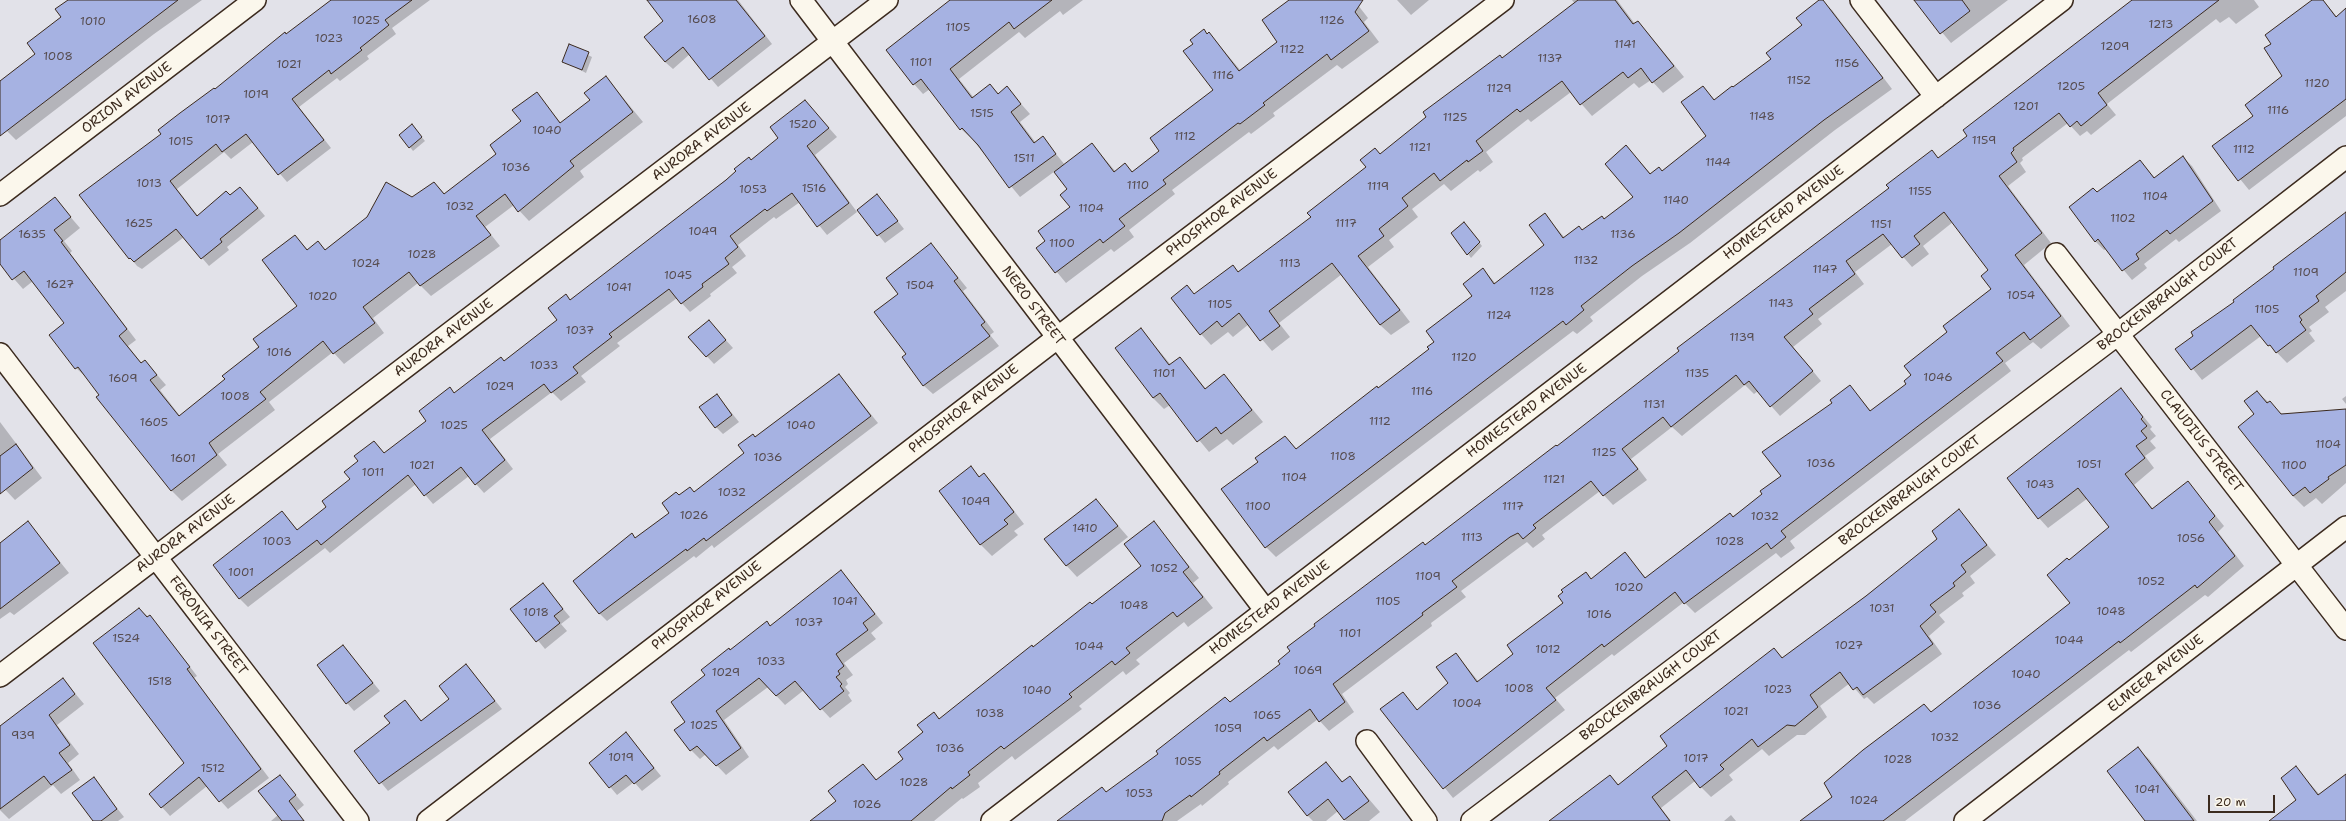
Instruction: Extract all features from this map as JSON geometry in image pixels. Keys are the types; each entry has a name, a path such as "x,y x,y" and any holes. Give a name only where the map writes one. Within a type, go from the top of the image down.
{"street":[{"name":"ORION AVENUE","path":"0,195 254,0"},
{"name":"NERO STREET","path":"800,0 1266,611"},
{"name":"AURORA AVENUE","path":"0,676 888,0"},
{"name":"PHOSPHOR AVENUE","path":"428,821 1057,338 1503,0"},
{"path":"1861,0 1936,97"},
{"name":"HOMESTEAD AVENUE","path":"992,821 2062,0"},
{"name":"BROCKENBRAUGH COURT","path":"1472,821 2118,334 2346,157"},
{"name":"CLAUDIUS STREET","path":"2056,254 2346,629"},
{"name":"FERONIA STREET","path":"0,354 358,821"},
{"name":"ELMEER AVENUE","path":"1965,821 2346,527"},
{"path":"1367,741 1426,821"}],"building":[{"path":"68,0 178,0 0,136 0,81 35,54 27,43 61,17 55,9"},
{"path":"331,0 412,0 385,20 389,25 360,48 362,50 331,74 329,70 292,99 324,140 278,175 246,134 222,152 216,144 170,181 197,216 226,191 230,195 240,187 258,208 220,239 222,242 201,259 176,229 134,262 130,258 129,259 79,195 161,134 158,130 214,88 215,89 285,32 286,34"},
{"path":"647,0 736,0 765,36 709,80 683,47 665,62 644,37 663,21"},
{"path":"950,0 1052,0 1014,29 1009,22 950,69 972,98 990,84 998,94 1007,86 1021,104 1011,112 1034,143 1043,136 1056,154 1009,188 978,145 962,128 960,130 921,79 913,85 886,50"},
{"path":"1289,0 1363,0 1355,12 1369,31 1331,60 1327,54 1263,103 1265,105 1240,124 1238,123 1163,180 1166,184 1119,219 1125,226 1103,243 1100,239 1055,273 1036,248 1045,241 1038,231 1070,207 1060,195 1067,189 1054,172 1092,143 1114,172 1125,163 1132,172 1159,151 1150,138 1213,90 1183,51 1193,44 1190,40 1204,29 1207,34 1209,32 1239,71 1277,42 1262,20"},
{"path":"1578,0 1615,0 1633,24 1638,21 1674,66 1652,83 1641,68 1628,78 1623,72 1580,105 1562,81 1520,112 1517,109 1476,141 1483,151 1468,162 1467,160 1440,181 1434,173 1402,198 1408,206 1379,229 1384,236 1358,256 1400,310 1380,325 1332,263 1269,311 1280,326 1260,341 1239,313 1222,327 1217,321 1200,335 1171,298 1187,285 1194,294 1233,265 1238,272 1311,217 1307,213 1366,167 1360,160 1375,148 1380,154 1426,117 1423,112 1500,55 1502,58"},
{"path":"1819,0 1823,0 1883,78 1824,120 1679,233 1632,266 1581,306 1584,310 1566,325 1563,321 1265,548 1221,489 1258,462 1255,458 1285,436 1296,449 1377,386 1378,388 1429,349 1427,347 1434,342 1426,331 1472,296 1463,284 1483,268 1494,284 1544,245 1529,225 1545,213 1563,238 1579,226 1582,230 1602,216 1604,219 1633,197 1605,164 1626,145 1650,174 1659,167 1662,171 1706,136 1681,102 1703,86 1714,100 1771,59 1766,53 1802,25 1796,18"},
{"path":"1914,0 1962,0 1970,11 1940,34"},
{"path":"2132,0 2219,0 2098,93 2107,105 2081,126 2077,121 2070,127 2059,113 2013,148 2014,150 2011,153 2017,162 1999,176 2042,233 2015,255 2061,316 2030,340 2024,332 1996,353 2003,361 1781,531 1786,537 1771,549 1767,543 1684,604 1675,592 1604,647 1602,644 1546,688 1556,700 1443,789 1380,709 1403,692 1417,710 1448,683 1436,667 1456,653 1477,682 1513,654 1507,645 1563,603 1558,596 1563,592 1561,590 1586,572 1591,579 1625,552 1645,578 1730,513 1733,517 1762,494 1760,491 1781,476 1762,452 1832,403 1830,400 1850,385 1870,411 1906,384 1904,381 1911,375 1904,366 1947,332 1943,326 1991,289 1981,276 1988,270 1944,212 1914,236 1920,244 1902,258 1883,234 1846,261 1855,274 1809,309 1813,314 1784,337 1813,371 1770,407 1749,381 1744,385 1736,375 1671,427 1663,417 1622,449 1638,469 1603,496 1591,481 1533,525 1536,528 1523,539 1518,533 1510,537 1452,581 1457,587 1333,684 1345,702 1319,722 1310,709 1267,741 1264,737 1219,772 1220,774 1191,797 1190,795 1165,813 1162,821 1057,821 1102,787 1106,792 1158,754 1156,751 1225,697 1230,702 1280,664 1278,661 1290,651 1287,647 1315,626 1314,624 1423,542 1425,545 1556,445 1557,446 1679,351 1677,348 1889,188 1886,185 1932,150 1938,158 1967,136 1963,130"},
{"path":"2312,0 2323,0 2336,17 2346,8 2346,99 2238,181 2212,146 2253,116 2245,105 2282,76 2264,48 2271,44 2265,35"},
{"path":"569,44 589,52 582,70 562,62"},
{"path":"606,76 633,112 570,161 574,166 518,212 505,194 476,216 491,235 420,286 409,272 363,307 375,323 333,354 323,341 260,392 266,399 209,443 217,455 171,491 96,397 99,395 78,367 75,369 49,335 64,323 24,271 12,280 0,264 0,240 55,197 71,217 54,230 63,241 61,242 127,329 119,336 141,363 145,360 157,375 150,380 179,416 225,379 222,376 259,347 253,339 297,306 262,260 295,235 307,250 318,241 325,250 367,217 386,182 412,197 434,182 444,194 496,154 490,145 521,121 512,110 537,92 560,123 590,100 584,93"},
{"path":"805,100 829,128 807,146 849,203 817,227 792,193 767,211 765,209 730,236 738,247 725,258 729,264 702,284 703,287 681,304 669,289 609,334 612,337 573,367 578,373 551,393 544,384 482,430 505,460 475,485 461,467 424,496 408,475 321,545 317,540 239,599 213,565 282,511 297,530 326,507 322,501 350,479 344,472 358,461 354,456 374,441 384,453 426,421 419,411 450,387 454,393 501,357 504,361 557,320 548,308 566,294 570,300 726,180 736,171 734,169 749,157 751,160 778,138 770,127"},
{"path":"412,124 422,137 409,148 399,135"},
{"path":"2183,156 2213,201 2170,234 2167,230 2136,254 2139,259 2122,271 2098,239 2095,242 2069,207 2093,188 2097,192 2140,160 2154,178"},
{"path":"877,194 898,221 877,236 857,210"},
{"path":"2346,212 2346,272 2316,296 2319,301 2299,316 2302,320 2300,322 2306,330 2276,353 2270,345 2268,346 2251,325 2191,370 2175,349 2193,336 2191,332 2234,302 2233,300 2274,269 2273,267"},
{"path":"1464,222 1480,242 1467,255 1451,233"},
{"path":"931,243 958,278 954,281 985,322 981,325 990,336 923,386 902,357 906,354 874,312 898,294 886,278"},
{"path":"709,320 726,340 706,357 688,337"},
{"path":"1141,328 1169,365 1180,357 1205,389 1224,374 1252,410 1221,434 1216,427 1197,442 1160,393 1153,398 1115,348"},
{"path":"839,374 871,416 706,541 704,538 687,551 686,549 599,614 573,581 632,533 635,538 669,513 662,503 676,492 679,495 690,487 694,492 744,453 738,445 753,434 755,437"},
{"path":"2121,388 2143,417 2141,419 2147,426 2141,431 2147,438 2136,446 2145,458 2125,474 2152,509 2188,481 2215,516 2209,522 2235,556 2197,588 2195,585 2120,643 2119,641 1883,821 1800,821 1832,797 1824,783 1863,750 1924,704 1931,712 2070,603 2047,575 2067,558 2069,560 2109,527 2078,488 2038,519 2007,478"},
{"path":"2257,391 2267,403 2270,401 2281,414 2346,409 2346,465 2328,477 2329,479 2310,493 2305,487 2293,496 2238,427 2254,414 2244,401"},
{"path":"717,394 732,415 715,428 699,407"},
{"path":"16,444 33,468 0,494 0,456"},
{"path":"971,466 979,477 984,473 1014,512 1004,520 1008,524 980,545 939,491"},
{"path":"1096,499 1118,526 1066,566 1044,539"},
{"path":"1959,509 1987,545 1961,565 1966,572 1953,583 1955,586 1930,605 1936,612 1920,626 1933,644 1863,695 1857,687 1853,690 1840,672 1810,695 1818,707 1795,726 1787,725 1758,747 1752,739 1720,765 1724,769 1700,788 1686,770 1652,797 1670,821 1549,821 1610,775 1618,785 1667,746 1660,736 1774,648 1782,658 1866,596 1937,539 1932,531"},
{"path":"28,521 60,563 0,609 0,543"},
{"path":"1154,521 1189,567 1183,572 1203,597 1177,617 1173,612 1126,648 1130,653 1115,665 1112,661 1069,694 1072,697 1004,749 1001,746 968,772 970,775 952,789 951,787 911,821 810,821 836,801 828,791 863,764 876,780 903,759 898,752 923,732 917,725 934,712 939,719 1032,645 1033,647 1090,602 1092,604 1141,566 1124,544"},
{"path":"841,570 875,614 863,623 868,630 836,654 844,666 838,671 840,674 836,677 842,684 840,686 844,691 820,710 795,681 776,696 759,678 716,711 741,748 716,766 697,746 690,751 674,730 685,722 671,702 705,675 701,670 729,648 730,650 767,621 770,626"},
{"path":"543,583 563,609 554,616 560,623 536,642 510,609"},
{"path":"139,608 147,617 150,615 190,667 187,669 261,769 219,802 199,777 161,808 149,794 184,763 93,643"},
{"path":"343,645 373,683 346,704 317,665"},
{"path":"466,664 495,701 379,784 354,751 390,723 384,716 405,700 421,721 449,699 439,686"},
{"path":"63,678 75,694 49,715 70,745 59,753 72,770 51,785 44,776 0,809 0,726"},
{"path":"626,732 654,768 634,784 626,775 609,788 589,763"},
{"path":"2138,747 2194,821 2145,821 2107,771"},
{"path":"1326,762 1342,782 1350,776 1369,801 1344,820 1328,799 1307,816 1288,792"},
{"path":"2296,766 2318,795 2346,774 2346,821 2269,821 2296,800 2281,778"},
{"path":"280,775 296,795 289,801 304,821 282,821 258,791"},
{"path":"94,777 117,809 101,821 93,821 72,793"}]}
